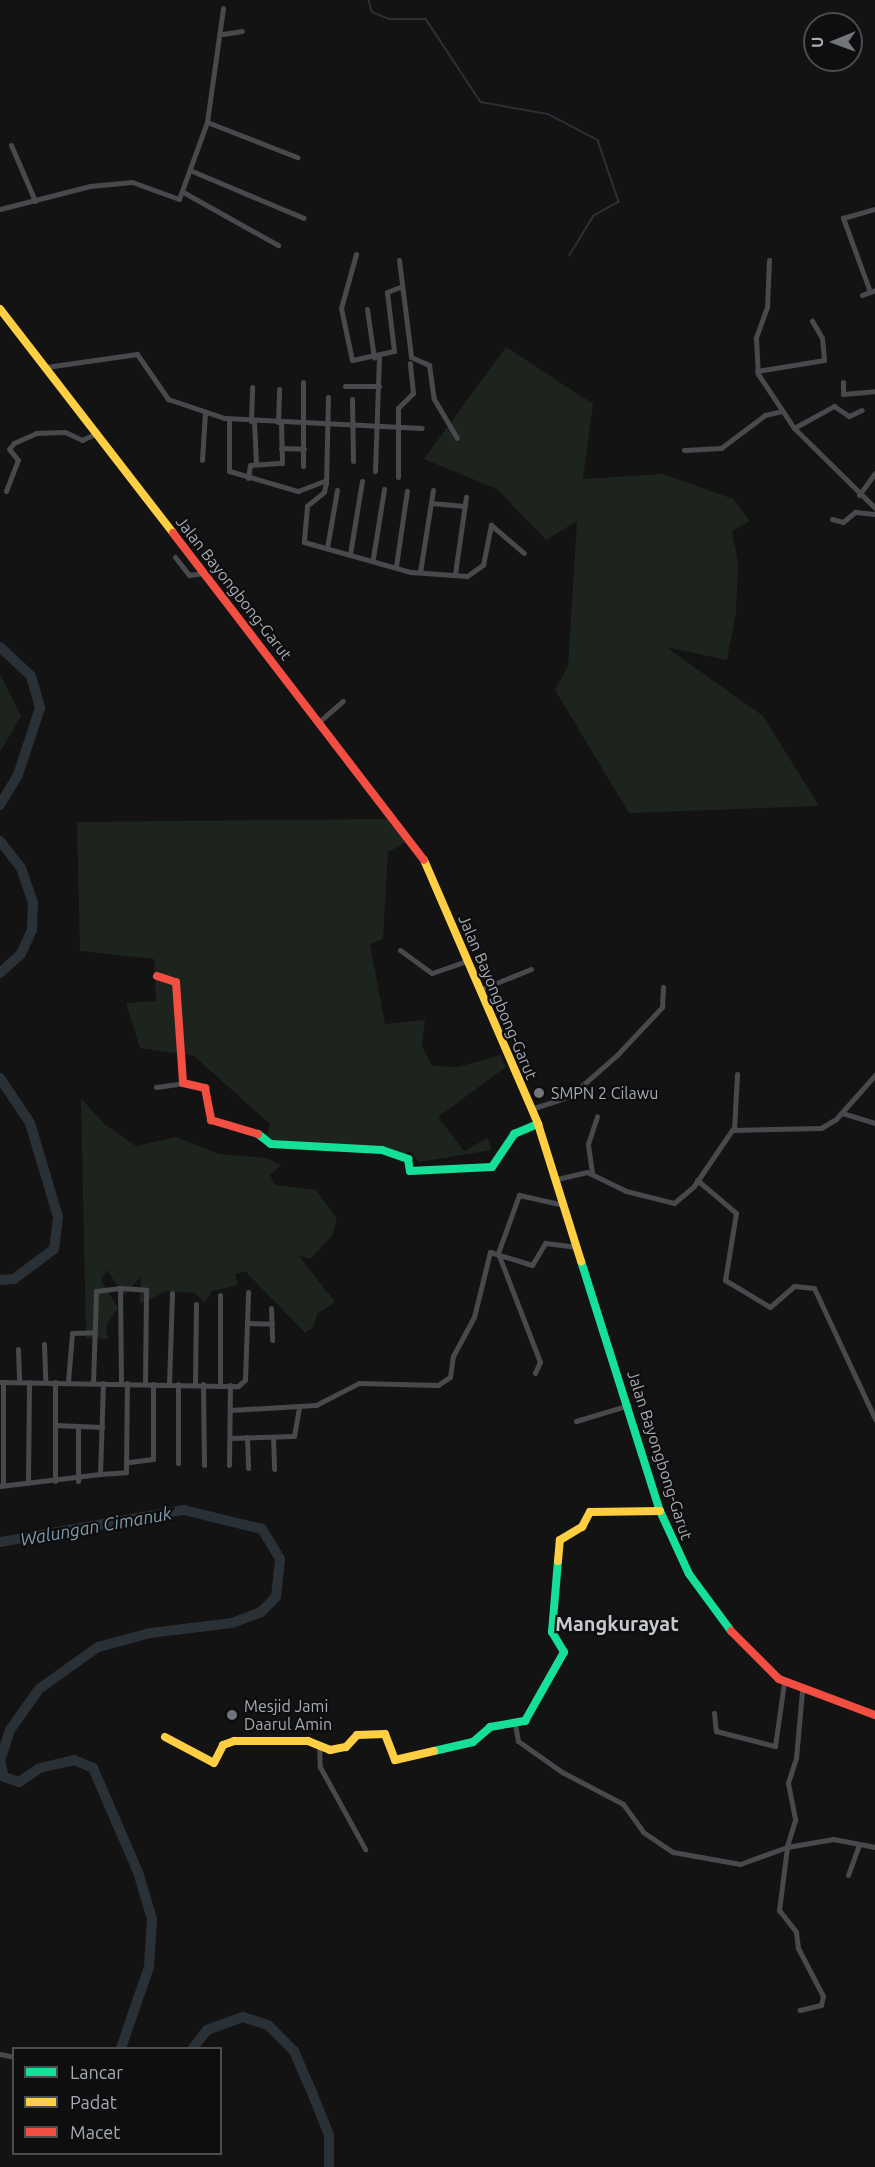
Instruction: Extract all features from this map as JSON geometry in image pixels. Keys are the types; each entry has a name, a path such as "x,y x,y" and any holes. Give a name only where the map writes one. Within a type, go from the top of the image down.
{"main road":[{"name":"Jalan Bayongbong-Garut","path":"0,309 420,850 538,1124 580,1247 660,1511 694,1582 748,1652 784,1683 875,1715"},
{"path":"157,976 176,982 183,1083 206,1089 211,1120 254,1131 271,1144 382,1150 408,1159 410,1171 496,1166 514,1134 538,1124"},
{"path":"165,1737 214,1763 223,1744 234,1741 319,1744 342,1749 357,1735 385,1734 395,1760 473,1742 490,1727 515,1724 530,1717 563,1657 552,1632 560,1540 582,1527 590,1512 660,1511"}],"street":[{"path":"2,208 126,182 143,182 177,199 183,192 192,171 207,122 223,34 223,8"},
{"path":"223,34 242,31"},
{"path":"207,122 297,157"},
{"path":"11,145 35,201"},
{"path":"192,171 304,218"},
{"path":"183,192 278,245"},
{"path":"862,295 872,290 843,218 875,209"},
{"path":"356,254 342,292 345,341 352,360 377,358 395,350 387,292 400,287"},
{"path":"399,260 400,287 411,357 429,365 434,399 457,438"},
{"path":"770,260 767,307 756,338 757,371 782,411 875,508"},
{"path":"367,309 377,358 379,386 375,426 375,471"},
{"path":"757,371 824,360 822,338 812,321"},
{"path":"46,367 137,354 144,357 164,396 229,419 422,428"},
{"path":"398,477 399,405 413,393 410,363"},
{"path":"303,382 303,466"},
{"path":"843,382 843,394 875,391"},
{"path":"345,386 379,386"},
{"path":"252,387 256,464"},
{"path":"248,478 250,466 281,464 279,389"},
{"path":"328,397 324,492 307,506 302,539 327,548 373,558 420,572 472,574 483,565 491,525 524,553"},
{"path":"352,399 353,461"},
{"path":"797,425 837,405 849,416 862,410"},
{"path":"684,450 721,448 765,415 782,411"},
{"path":"202,460 205,412"},
{"path":"229,419 227,469 248,478 298,491 326,481"},
{"path":"6,491 18,460 9,449 14,443 36,433 65,432 82,440 97,433"},
{"path":"281,448 304,448"},
{"path":"861,493 875,473"},
{"path":"350,554 362,481"},
{"path":"373,558 384,489"},
{"path":"327,548 337,490"},
{"path":"420,572 433,490"},
{"path":"396,566 407,491"},
{"path":"454,574 466,497"},
{"path":"431,503 465,506"},
{"path":"832,519 843,522 853,512 875,514"},
{"path":"175,558 189,575 206,573"},
{"path":"321,720 343,701"},
{"path":"400,950 432,973 467,962"},
{"path":"479,990 531,969"},
{"path":"531,1109 569,1097 617,1055 662,1007 663,987"},
{"path":"557,1179 592,1173 668,1203 697,1180 734,1130 737,1074"},
{"path":"734,1130 821,1128 842,1113 875,1075"},
{"path":"156,1087 183,1083"},
{"path":"842,1113 875,1123"},
{"path":"592,1173 588,1144 597,1116"},
{"path":"697,1180 736,1213 725,1280 770,1307 794,1286 814,1288 875,1419"},
{"path":"535,1373 539,1357 498,1254 519,1195 566,1205"},
{"path":"230,1410 316,1405 359,1383 438,1385 450,1377 453,1356 474,1317 489,1253 532,1265 545,1244 580,1247"},
{"path":"120,1288 124,1383 129,1462 126,1472 100,1474 78,1480 2,1486 2,1382 68,1382 93,1383 103,1383 124,1383 153,1383 230,1385 245,1380 248,1292"},
{"path":"93,1383 96,1291 120,1288 146,1290 145,1383"},
{"path":"169,1384 172,1293"},
{"path":"220,1295 220,1384"},
{"path":"195,1384 196,1304"},
{"path":"271,1308 272,1340"},
{"path":"247,1323 272,1324"},
{"path":"68,1382 72,1333 95,1332"},
{"path":"44,1344 45,1382"},
{"path":"18,1349 19,1382"},
{"path":"28,1483 29,1382"},
{"path":"55,1382 55,1481"},
{"path":"100,1474 103,1383"},
{"path":"129,1462 153,1459 153,1383"},
{"path":"178,1384 178,1463"},
{"path":"203,1384 204,1465"},
{"path":"229,1465 230,1385"},
{"path":"576,1421 629,1405"},
{"path":"230,1438 298,1434 299,1407"},
{"path":"55,1425 102,1427"},
{"path":"78,1426 78,1480"},
{"path":"246,1437 248,1468"},
{"path":"273,1437 274,1469"},
{"path":"714,1713 716,1731 775,1746 784,1683"},
{"path":"800,2010 820,2005 823,1996 798,1948 796,1932 778,1910 787,1847 795,1820 788,1783 802,1691"},
{"path":"515,1724 518,1741 562,1772 623,1804 643,1832 673,1852 740,1864 787,1847 823,1840 875,1847"},
{"path":"319,1744 320,1767 365,1848"},
{"path":"848,1875 859,1845"}],"shaded area":[{"path":"506,347 593,404 583,479 663,474 733,499 750,521 732,531 738,562 736,612 727,660 666,647 763,716 819,806 629,813 555,690 568,666 577,521 546,540 497,489 424,459"},
{"path":"0,674 21,716 0,752"},
{"path":"387,819 406,842 388,852 383,939 370,944 385,1024 425,1020 422,1046 432,1066 458,1067 500,1055 506,1067 438,1117 464,1151 488,1138 491,1150 419,1162 410,1151 397,1156 266,1140 270,1124 194,1056 140,1048 126,1003 156,1001 154,959 80,951 77,822"},
{"path":"81,1098 104,1124 136,1146 176,1137 219,1154 266,1158 281,1165 270,1175 275,1185 316,1190 337,1219 332,1236 310,1259 298,1255 335,1302 317,1314 314,1326 305,1333 245,1271 235,1274 238,1285 212,1291 205,1303 195,1293 167,1291 140,1304 141,1276 124,1296 107,1270 101,1280 118,1308 106,1326 108,1339 86,1338"}],"waterway":[{"path":"369,0 372,12 389,19 426,19 481,102 548,114 598,140 619,202 594,216 570,255"},
{"name":"Walungan Cimanuk","path":"0,647 31,676 40,708 18,775 0,805"},
{"name":"Walungan Cimanuk","path":"0,841 21,868 33,902 32,930 21,954 0,973"},
{"name":"Walungan Cimanuk","path":"0,1078 30,1123 58,1217 54,1249 14,1279 0,1280"},
{"name":"Walungan Cimanuk","path":"0,1542 184,1510 262,1529 280,1559 276,1597 261,1612 232,1623 150,1633 98,1647 39,1689 10,1730 0,1760 4,1777 19,1782 40,1768 74,1760 93,1768 138,1872 152,1919 149,1967 121,2047"},
{"name":"Walungan Cimanuk","path":"194,2047 207,2030 243,2017 268,2025 294,2051 313,2095 329,2135 329,2167"}],"traffic: fast":[{"path":"258,1134 271,1144 382,1150 408,1159 410,1171 492,1167 514,1134 538,1124"},
{"path":"581,1261 660,1511 689,1574 731,1631"},
{"path":"434,1751 473,1742 490,1727 525,1721 564,1652 552,1632 558,1561"}],"traffic: slow":[{"path":"0,309 173,533"},
{"path":"424,860 538,1124 581,1261"},
{"path":"558,1561 560,1540 582,1527 590,1512 660,1511"},
{"path":"165,1737 214,1763 223,1745 234,1741 308,1741 330,1750 346,1747 357,1735 385,1734 395,1760 434,1751"}],"traffic: jam":[{"path":"173,533 424,860"},
{"path":"157,976 176,982 183,1083 205,1088 211,1120 258,1134"},
{"path":"731,1631 779,1679 875,1715"}],"place":[{"name":"SMPN 2 Cilawu","path":"539,1093"},
{"name":"Mesjid Jami Daarul Amin","path":"232,1715"}],"district":[{"name":"Mangkurayat","path":"617,1623"}]}
